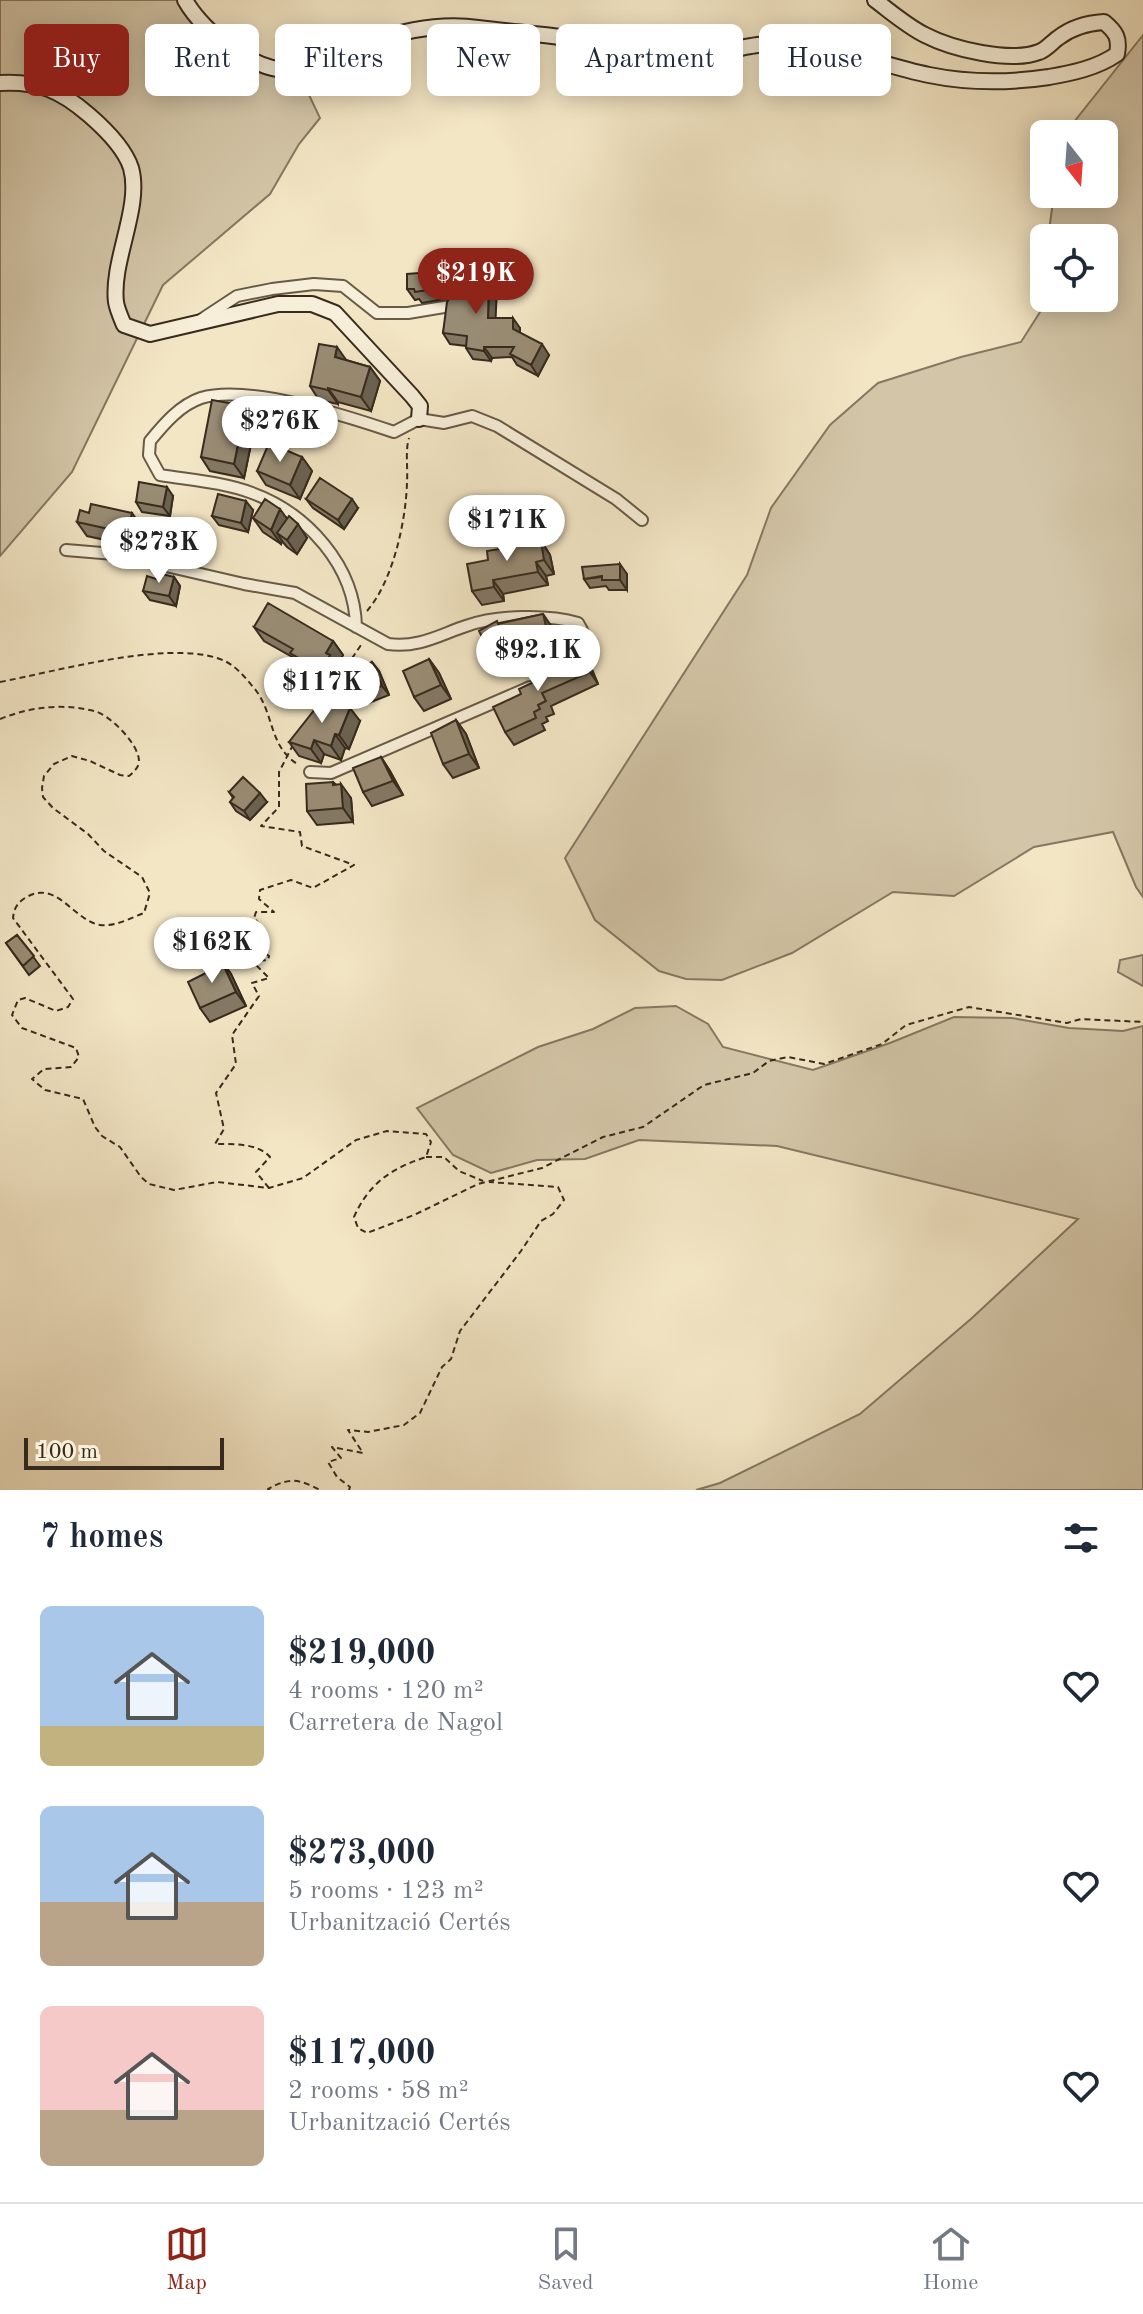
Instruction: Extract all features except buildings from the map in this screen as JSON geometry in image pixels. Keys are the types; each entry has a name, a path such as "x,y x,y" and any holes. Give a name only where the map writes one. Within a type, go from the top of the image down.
{"main road":[{"path":"185,0 212,35 239,54 271,67 301,70 370,42 414,29 466,26 587,40 694,61 750,46 804,45 853,53 927,75 973,82 1023,81 1068,74 1105,63 1117,54 1119,42 1115,30 1104,22 1085,23 1060,36 1040,52 1014,56 958,47 928,37 875,0"},
{"path":"0,83 47,86 74,103 100,125 130,165 133,183 118,267 116,302 124,325 150,334 278,304 312,304 335,313 420,406 419,419"}],"street":[{"path":"200,321 237,296 314,284 343,286 377,313 408,313 450,306"},
{"path":"356,627 356,615 336,559 321,538 273,502 250,492 160,475 149,455 150,441 180,410 198,399 221,394 250,395 394,432 419,419 444,423 472,416 497,426 616,499 642,520"},
{"path":"66,550 114,554 295,593 388,644 405,646 426,643 468,625 494,619 559,617 578,623 586,637 584,651 575,663 562,670"},
{"path":"310,772 331,773 538,683"}],"path":[{"path":"319,707 369,633 366,612 381,595 401,537 407,485 407,441 419,419"},
{"path":"0,682 154,653 180,651 218,658 238,669 261,696 285,757 310,772"},
{"path":"0,719 24,710 48,706 94,711 107,716 127,736 137,751 139,761 136,770 129,776 72,756 54,764 44,776 43,797 104,851 142,877 150,893 150,903 144,913 111,925 95,924 49,893 32,894 21,900 14,910 13,918 73,999 68,1007 56,1011 25,998 18,1000 12,1015 22,1028 76,1048 79,1057 71,1067 44,1069 32,1079 45,1090 83,1099 95,1127 102,1136 120,1147 141,1177 149,1184 174,1190 217,1182 269,1188 303,1178 356,1140 387,1131 426,1134 431,1142 426,1157"},
{"path":"269,1188 256,1172 270,1157 267,1152 240,1144 215,1144 224,1129 216,1093 236,1064 232,1035 259,996 252,983 269,978 252,961 268,960 269,956 247,940 266,932 254,918 256,912 274,912 259,899 260,890 291,880 313,888 354,865 302,846 300,832 261,826 279,807 279,772 294,745"},
{"path":"349,1490 350,1487 337,1477 328,1462 341,1458 332,1447 363,1453 348,1430 368,1432 404,1425 420,1413 442,1367 451,1359 460,1331 541,1221 553,1214 564,1200 558,1187 485,1182 459,1171 444,1157 426,1157 400,1165 374,1185 360,1203 354,1217 358,1228 367,1233 376,1231 485,1182 542,1168 603,1137 643,1127 704,1085 753,1073 769,1061 788,1057 824,1064 882,1044 906,1025 969,1007 1067,1023 1081,1019 1143,1022"},
{"path":"270,1490 280,1482 300,1480 320,1490"}],"shaded area":[{"path":"0,0 189,0 211,24 145,24 145,96 259,96 259,62 275,68 275,96 310,96 320,118 299,144 270,194 163,285 72,472 0,556"},
{"path":"1143,35 1143,897 1113,832 1034,847 954,896 893,892 792,953 722,980 686,979 659,971 595,920 565,858 747,575 771,508 830,425 878,383 1021,342 1040,312 1118,312 1118,224 1050,224 1052,208 1118,208 1118,120 1076,120"},
{"path":"1143,955 1143,986 1118,972 1120,960"},
{"path":"676,1006 708,1024 723,1047 813,1070 954,1017 1012,1018 1069,1028 1123,1031 1143,1026 1143,1490 696,1490 720,1483 860,1414 972,1318 1078,1219 777,1146 639,1140 585,1159 537,1160 491,1173 453,1155 417,1108 538,1047 593,1029 635,1008"}]}
